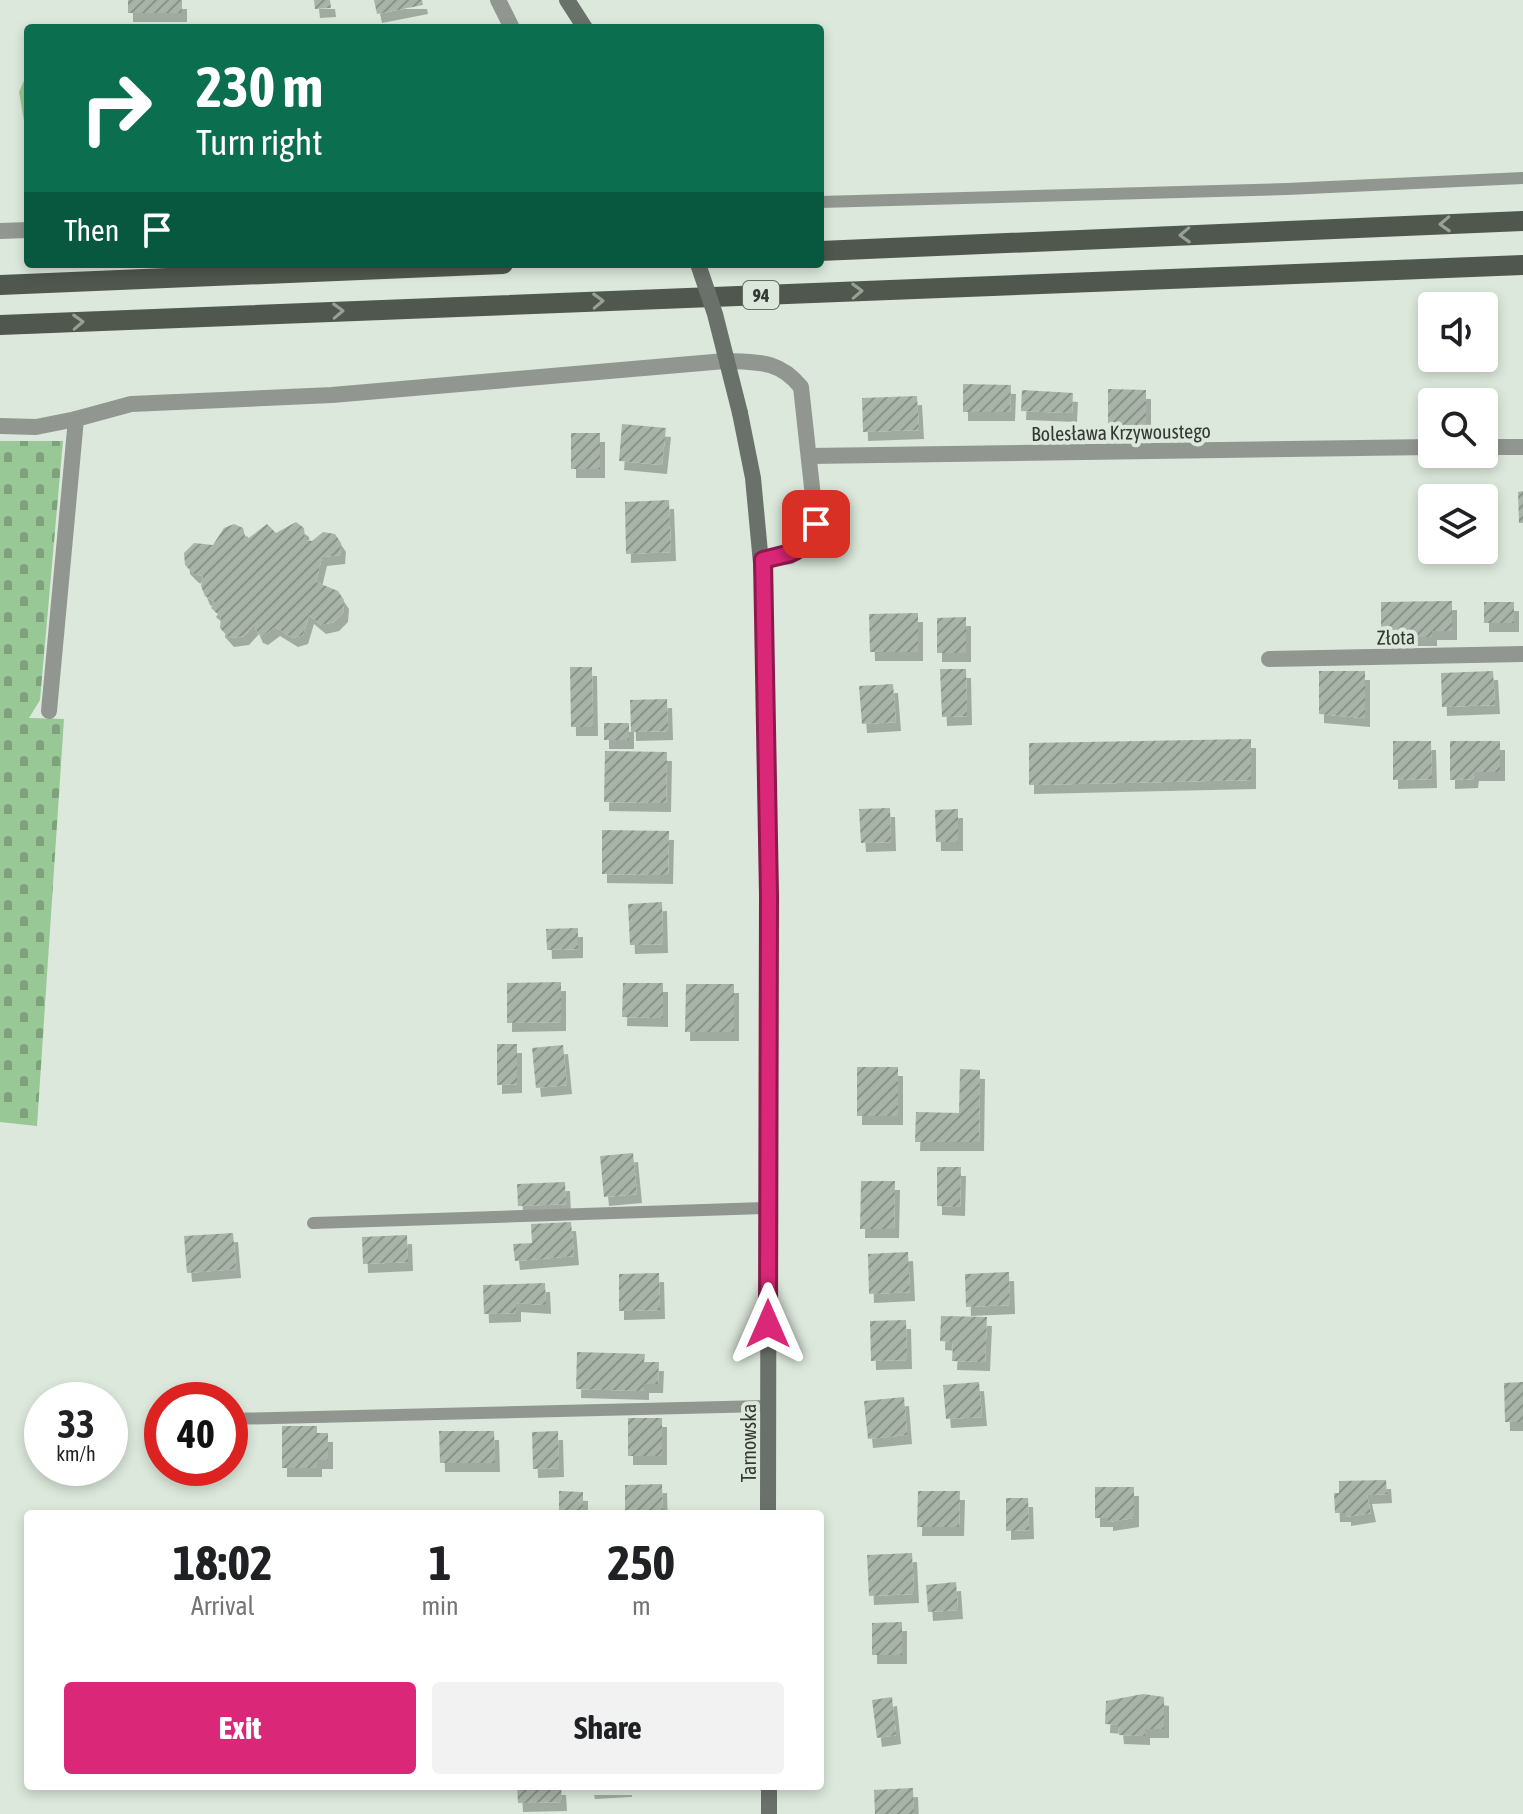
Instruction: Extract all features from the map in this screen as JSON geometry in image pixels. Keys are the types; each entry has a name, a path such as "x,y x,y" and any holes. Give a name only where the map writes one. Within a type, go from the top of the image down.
{"main road":[{"path":"824,251 1523,221"},
{"name":"94","path":"0,325 1523,265"},
{"path":"0,285 407,268"}],"street":[{"path":"498,0 510,24"},
{"path":"567,0 582,24"},
{"path":"0,231 24,230"},
{"name":"Tarnowska","path":"699,268 715,314 740,413 763,560 769,895 768,1510"},
{"path":"0,426 36,427 131,404 332,395 725,361 770,362 789,372 801,387 816,524 805,545 790,556 763,560"},
{"path":"49,711 76,419"},
{"name":"Bolesława Krzywoustego","path":"810,456 1418,447"},
{"path":"1498,447 1523,447"},
{"name":"Złota","path":"1269,659 1523,654"},
{"path":"769,1790 769,1814"}],"lane":[{"path":"824,202 1287,189 1523,178"},
{"path":"313,1223 767,1208"},
{"path":"248,1419 768,1406"}],"green space":[{"path":"24,80 24,121 19,92"},
{"path":"0,441 63,441 40,700 29,718 64,719 37,1126 0,1122"}],"building":[{"path":"128,0 182,0 182,13 128,13"},
{"path":"314,0 330,0 331,8 315,9"},
{"path":"374,0 422,0 423,5 377,14"},
{"path":"963,384 1011,385 1010,412 963,412"},
{"path":"1108,389 1146,390 1146,433 1108,432"},
{"path":"1022,390 1073,393 1072,413 1021,411"},
{"path":"917,396 919,430 863,432 862,398"},
{"path":"622,424 666,428 662,465 619,461"},
{"path":"571,433 600,433 600,469 571,469"},
{"path":"1523,491 1523,523 1519,523 1518,492"},
{"path":"669,500 671,552 626,554 625,502"},
{"path":"296,522 304,528 305,540 312,541 323,532 335,534 341,543 340,555 322,557 316,582 338,591 344,600 343,613 334,622 321,625 309,615 303,635 293,638 275,627 263,636 258,634 254,625 244,636 229,638 220,628 221,617 211,608 215,602 205,596 201,586 203,576 194,574 185,565 184,553 194,543 213,545 224,528 234,524 243,528 246,540 267,524 276,533"},
{"path":"1452,601 1452,631 1432,631 1432,637 1409,637 1409,631 1381,627 1381,602"},
{"path":"1484,602 1514,602 1514,623 1484,623"},
{"path":"918,613 918,652 870,652 869,614"},
{"path":"966,617 966,653 937,653 937,618"},
{"path":"570,667 592,667 593,727 571,727"},
{"path":"940,669 966,669 967,716 942,717"},
{"path":"1319,671 1365,671 1365,718 1319,714"},
{"path":"1493,671 1495,705 1442,707 1441,673"},
{"path":"893,684 896,722 862,724 859,686"},
{"path":"667,699 668,731 631,732 630,700"},
{"path":"604,723 629,723 629,740 604,740"},
{"path":"1251,739 1251,780 1029,785 1029,743"},
{"path":"1393,741 1431,741 1432,779 1393,780"},
{"path":"1450,741 1500,741 1500,772 1474,772 1473,779 1450,780"},
{"path":"605,751 667,752 666,803 604,802"},
{"path":"890,808 891,842 861,843 859,809"},
{"path":"958,809 958,842 936,842 935,810"},
{"path":"602,830 669,831 668,875 602,874"},
{"path":"662,902 663,944 630,945 628,904"},
{"path":"578,928 578,949 547,950 546,929"},
{"path":"561,982 561,1022 507,1023 507,983"},
{"path":"623,983 663,983 663,1018 622,1017"},
{"path":"686,984 734,984 734,1032 685,1032"},
{"path":"497,1044 517,1044 517,1084 497,1085"},
{"path":"563,1045 567,1085 536,1088 532,1048"},
{"path":"857,1067 898,1067 898,1116 857,1116"},
{"path":"960,1069 980,1070 979,1142 915,1142 916,1112 959,1113"},
{"path":"633,1153 637,1194 604,1197 600,1156"},
{"path":"937,1167 961,1167 960,1207 937,1206"},
{"path":"861,1181 895,1181 894,1229 860,1229"},
{"path":"565,1182 566,1204 518,1206 517,1184"},
{"path":"571,1222 574,1256 515,1261 513,1244 532,1243 531,1224"},
{"path":"233,1233 236,1269 187,1273 184,1236"},
{"path":"407,1235 408,1262 363,1264 362,1237"},
{"path":"908,1252 910,1292 869,1294 868,1254"},
{"path":"1009,1272 1010,1305 966,1307 965,1274"},
{"path":"659,1273 660,1310 619,1311 619,1274"},
{"path":"545,1283 546,1305 516,1303 516,1313 484,1314 483,1285"},
{"path":"941,1316 987,1317 985,1362 952,1361 953,1342 940,1341"},
{"path":"906,1320 907,1360 871,1361 870,1321"},
{"path":"577,1352 645,1354 644,1362 659,1362 658,1384 644,1384 644,1391 576,1389"},
{"path":"979,1382 982,1417 946,1419 943,1385"},
{"path":"1523,1382 1523,1422 1505,1422 1504,1383"},
{"path":"904,1397 907,1435 868,1439 864,1401"},
{"path":"628,1418 662,1418 662,1456 628,1456"},
{"path":"282,1426 317,1426 317,1433 328,1433 328,1460 317,1460 317,1468 282,1468"},
{"path":"439,1431 494,1431 495,1463 440,1463"},
{"path":"558,1431 559,1468 533,1469 532,1432"},
{"path":"1386,1480 1387,1494 1367,1495 1371,1513 1346,1517 1346,1513 1335,1513 1334,1493 1339,1493 1339,1481"},
{"path":"662,1484 663,1510 625,1510 625,1485"},
{"path":"1095,1487 1134,1487 1134,1518 1108,1522 1108,1518 1095,1518"},
{"path":"559,1491 583,1492 583,1510 559,1510"},
{"path":"918,1491 960,1491 959,1527 917,1527"},
{"path":"1006,1498 1028,1498 1029,1530 1006,1531"},
{"path":"912,1553 914,1594 869,1596 867,1555"},
{"path":"956,1582 958,1610 928,1612 926,1585"},
{"path":"902,1622 902,1655 872,1655 872,1623"},
{"path":"1143,1694 1164,1697 1164,1729 1145,1729 1145,1736 1119,1735 1118,1725 1105,1724 1106,1701"},
{"path":"892,1697 896,1735 877,1738 872,1700"},
{"path":"913,1788 914,1814 875,1814 874,1790"},
{"path":"517,1790 561,1790 562,1802 518,1803"}],"route":[{"path":"768,1324 769,895 763,560 790,556 805,545 816,524"}]}
